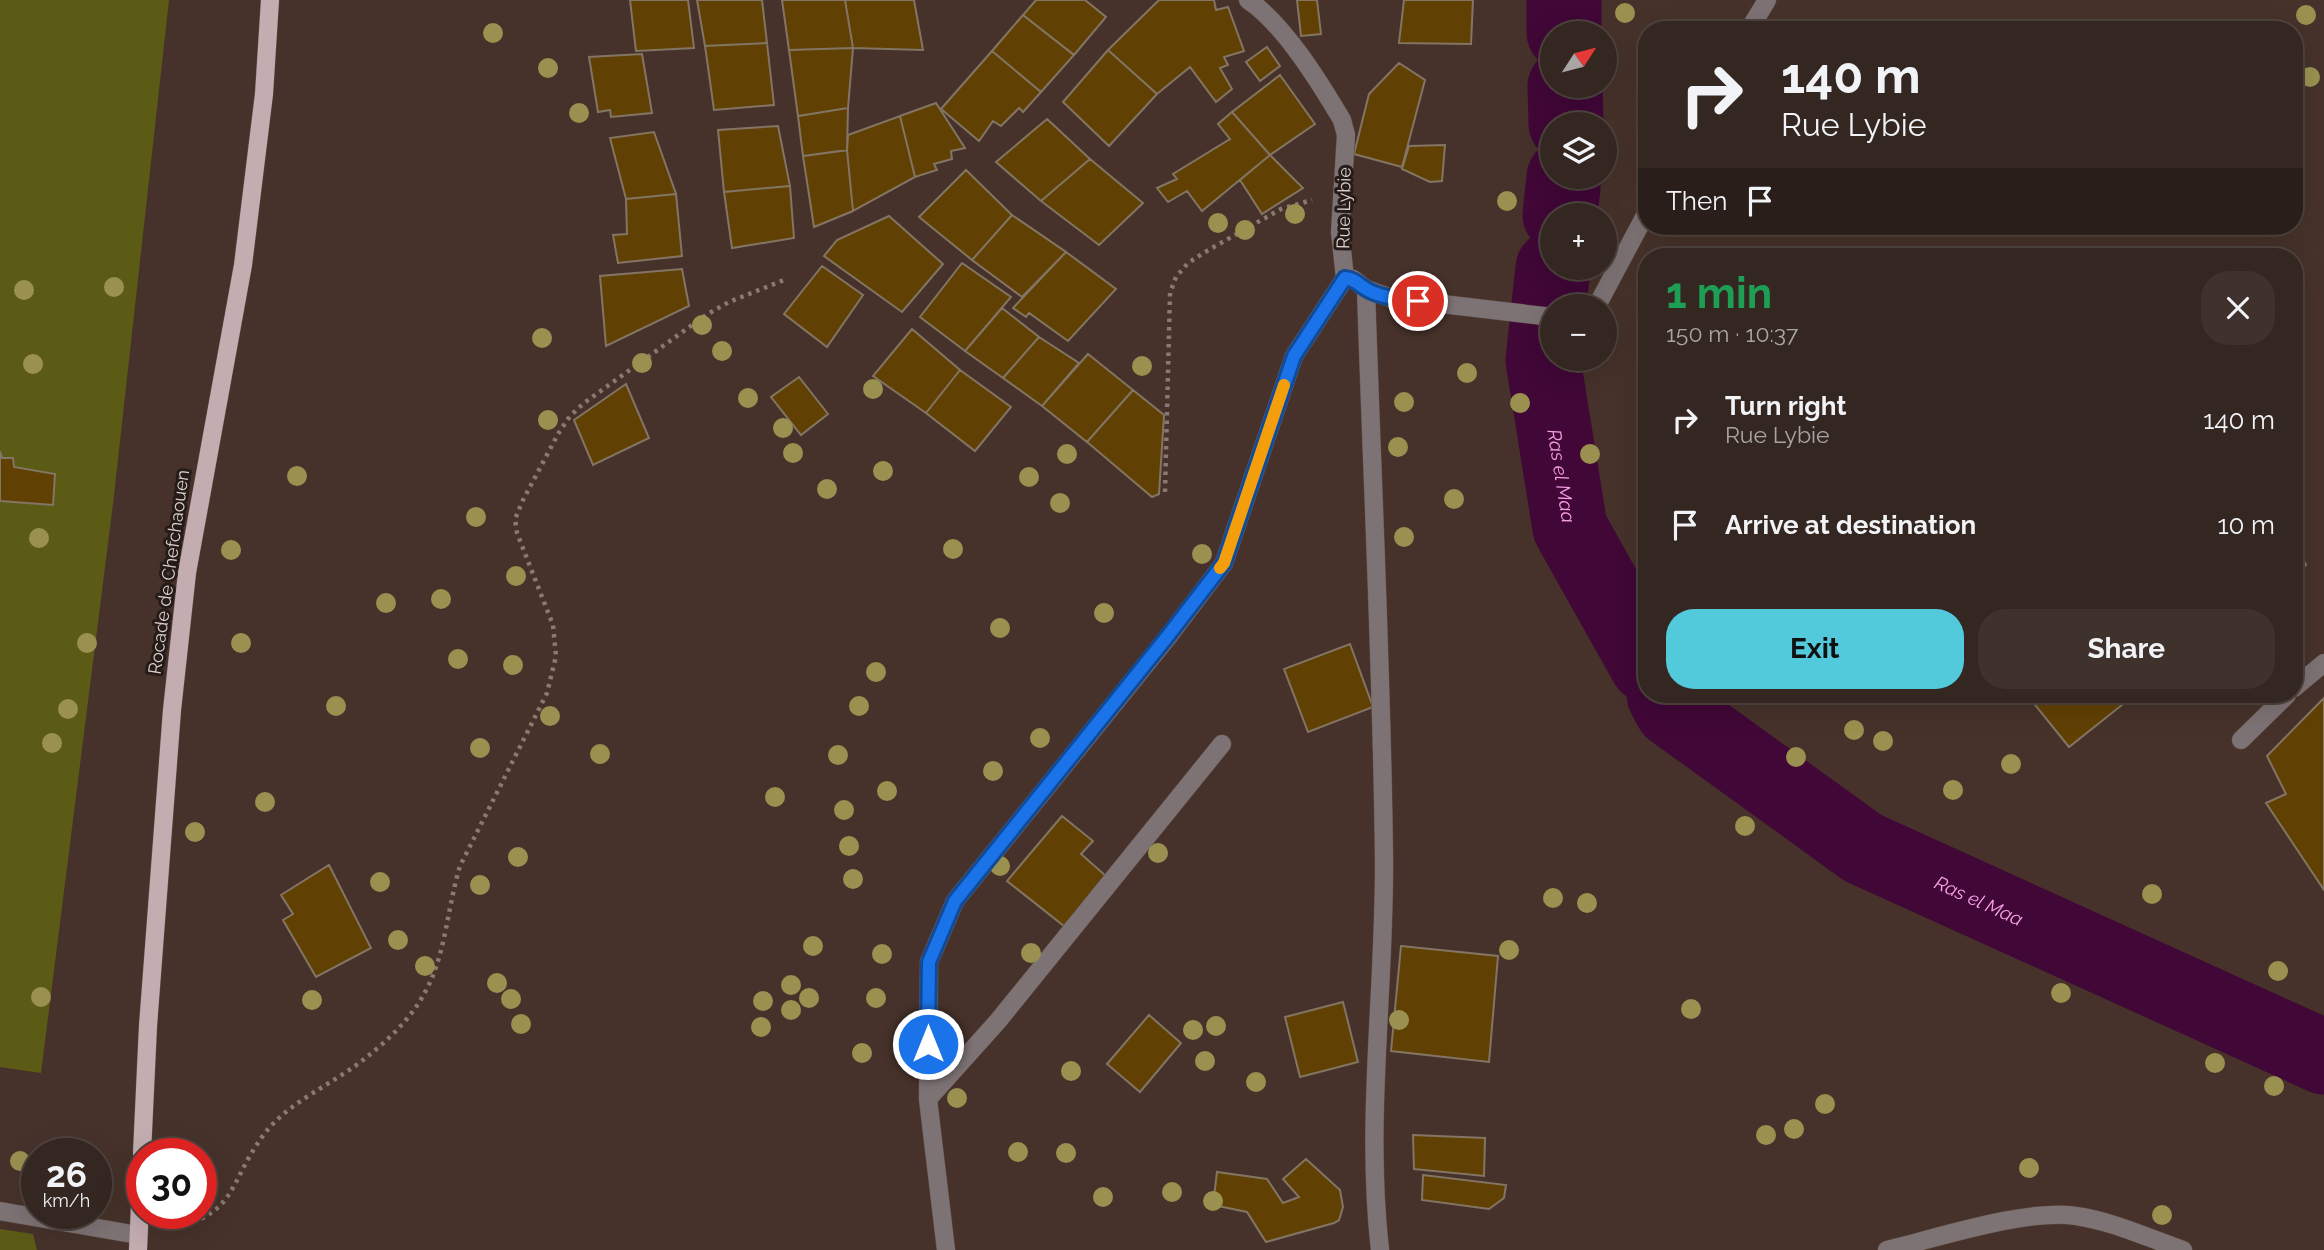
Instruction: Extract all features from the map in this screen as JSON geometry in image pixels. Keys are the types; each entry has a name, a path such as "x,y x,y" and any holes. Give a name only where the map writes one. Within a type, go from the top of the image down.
{"main road":[{"name":"Rocade de Chefchaouen","path":"143,1138 149,1012 172,710 187,573 243,265 264,94 270,0"}],"street":[{"path":"1754,21 1767,0"},
{"name":"Rue Lybie","path":"1255,2 1283,33 1342,120 1346,135 1340,232 1345,278"},
{"path":"1603,294 1638,229"},
{"path":"946,1250 928,1099 929,962 955,901 1224,563 1294,356 1345,278 1353,279 1366,289 1391,298 1540,316"},
{"path":"1366,289 1384,860 1382,984 1374,1092 1380,1250"},
{"path":"2303,680 2324,663"},
{"path":"2241,740 2279,703"},
{"path":"928,1099 998,1021 1222,744"},
{"path":"0,1211 138,1242"},
{"path":"1887,1250 2000,1223 2052,1214 2075,1215 2099,1221 2183,1250"}],"path":[{"path":"1165,492 1170,292 1176,277 1188,263 1281,209 1303,201 1341,197"},
{"path":"138,1242 205,1218 214,1211 235,1187 262,1137 277,1121 300,1101 363,1061 395,1032 424,995 434,974 451,894 460,866 543,702 556,656 553,625 517,533 515,519 570,416 706,315 729,302 784,280"}],"shaded area":[{"path":"0,0 169,0 113,504 41,1073 0,1067"},
{"path":"0,1229 33,1234 37,1250 0,1250"}],"building":[{"path":"630,0 688,0 694,48 636,51"},
{"path":"697,0 762,0 767,43 705,46"},
{"path":"782,0 845,0 853,48 789,50"},
{"path":"845,0 914,0 923,50 853,48"},
{"path":"1036,0 1085,0 1106,17 1074,55 1023,15"},
{"path":"1159,0 1214,0 1216,10 1228,7 1244,51 1224,57 1228,65 1220,68 1232,89 1216,102 1190,67 1157,94 1108,50"},
{"path":"1297,0 1317,0 1321,34 1301,36"},
{"path":"1404,0 1473,0 1471,44 1399,43"},
{"path":"1023,15 1074,55 1041,92 992,51"},
{"path":"767,43 774,105 714,110 705,46"},
{"path":"1267,47 1280,66 1260,81 1246,62"},
{"path":"853,48 848,108 798,116 789,50"},
{"path":"1108,50 1157,94 1109,146 1063,102"},
{"path":"992,51 1041,92 1023,112 1019,108 1001,126 993,121 979,141 941,109"},
{"path":"642,54 652,113 611,117 610,110 598,112 589,57"},
{"path":"1399,63 1425,80 1402,167 1354,154 1369,94"},
{"path":"1280,75 1315,124 1270,155 1232,112"},
{"path":"936,103 965,148 951,151 952,159 934,164 937,170 915,177 900,116"},
{"path":"848,108 847,150 803,156 798,116"},
{"path":"1232,112 1270,155 1202,211 1187,191 1168,202 1157,188 1177,179 1173,174 1230,139 1218,124"},
{"path":"900,116 915,177 853,211 848,135"},
{"path":"1047,119 1090,159 1041,201 996,162"},
{"path":"778,126 790,186 724,192 718,130"},
{"path":"654,132 676,194 626,199 610,138"},
{"path":"1445,145 1442,181 1430,182 1402,169 1409,146"},
{"path":"847,150 853,211 814,227 803,156"},
{"path":"1270,155 1303,188 1262,214 1240,180"},
{"path":"1090,159 1143,203 1099,245 1041,201"},
{"path":"966,170 1012,215 972,260 919,217"},
{"path":"790,186 794,238 732,248 724,192"},
{"path":"676,194 682,256 618,263 613,235 627,234 626,199"},
{"path":"1012,215 1066,252 1022,297 972,260"},
{"path":"889,216 943,264 902,312 824,256 837,240"},
{"path":"1066,252 1116,289 1068,341 1029,313 1026,317 1013,308"},
{"path":"962,263 1011,297 965,351 920,317"},
{"path":"822,266 863,295 827,347 784,314"},
{"path":"682,269 689,306 606,346 600,276"},
{"path":"1002,308 1039,337 1003,378 965,351"},
{"path":"912,329 960,370 926,413 873,376"},
{"path":"1039,337 1079,363 1042,406 1003,378"},
{"path":"1088,354 1133,390 1087,442 1042,406"},
{"path":"960,370 1011,407 975,451 926,413"},
{"path":"799,377 828,414 801,435 771,397"},
{"path":"626,384 649,438 593,465 574,420"},
{"path":"1133,390 1164,415 1159,494 1152,497 1087,442"},
{"path":"0,451 2,458 13,458 14,467 55,474 53,505 0,501"},
{"path":"1350,644 1373,707 1308,732 1284,669"},
{"path":"2324,698 2324,890 2266,803 2286,794 2267,756"},
{"path":"2033,703 2124,703 2069,747"},
{"path":"1062,816 1093,841 1081,854 1106,876 1064,926 1007,881"},
{"path":"329,865 371,948 316,977 283,920 293,914 281,895"},
{"path":"1401,946 1498,956 1489,1062 1391,1051"},
{"path":"1343,1002 1358,1062 1300,1077 1285,1017"},
{"path":"1149,1015 1181,1043 1140,1092 1107,1064"},
{"path":"1413,1135 1485,1138 1484,1176 1414,1169"},
{"path":"1306,1159 1340,1190 1343,1207 1339,1220 1334,1223 1266,1242 1247,1212 1213,1205 1217,1172 1267,1179 1283,1203 1299,1197 1283,1179"},
{"path":"1423,1175 1506,1185 1504,1198 1489,1209 1422,1200"}],"waterway":[{"name":"Ras el Maa","path":"1564,0 1564,21"},
{"name":"Ras el Maa","path":"1565,98 1566,112"},
{"name":"Ras el Maa","path":"1561,203 1563,189"},
{"name":"Ras el Maa","path":"1552,280 1543,360 1570,528 1638,649"},
{"name":"Ras el Maa","path":"1668,703 1672,710 1863,848 2324,1057"}],"slow traffic":[{"path":"1220,568 1224,563 1284,385"}],"route":[{"path":"928,1044 929,962 955,901 1224,563 1294,356 1345,278 1353,279 1366,289 1391,298 1418,301"}]}
